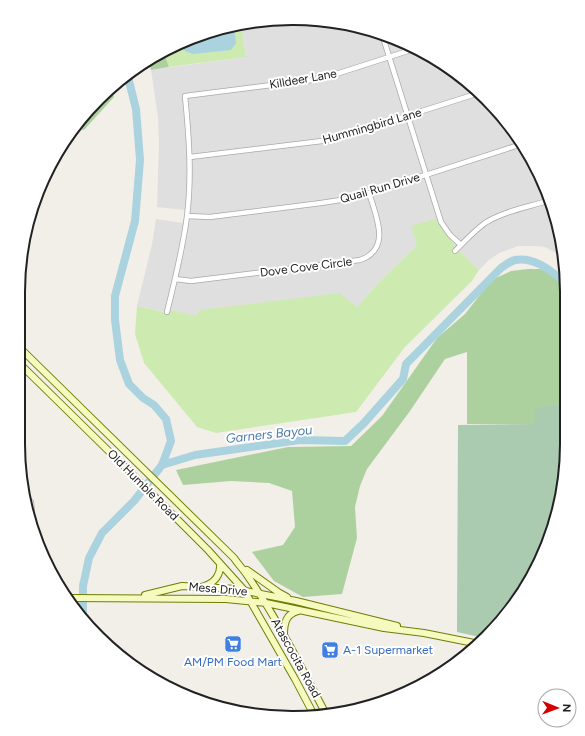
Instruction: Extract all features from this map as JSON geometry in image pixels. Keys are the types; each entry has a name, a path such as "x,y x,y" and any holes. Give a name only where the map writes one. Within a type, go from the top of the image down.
{"main road":[{"name":"Old Humble Road","path":"25,353 235,560 247,573 266,604"},
{"name":"Old Humble Road","path":"25,369 131,473 220,564 244,590 250,602"},
{"path":"74,418 82,409"},
{"path":"235,560 254,576 278,592 296,601"},
{"path":"197,587 208,585 213,582 219,573 220,564"},
{"name":"Mesa Drive","path":"131,598 182,586 244,590 259,593"},
{"path":"259,593 424,633 472,643"},
{"name":"Mesa Drive","path":"74,598 202,598 250,602"},
{"path":"250,602 300,610 384,628 424,633"},
{"name":"Atascocita Road","path":"250,602 311,710"},
{"name":"Atascocita Road","path":"266,604 323,709"},
{"path":"284,636 284,627 288,616 293,612 300,610"}],"street":[{"path":"384,41 441,222 461,245"},
{"name":"Killdeer Lane","path":"190,156 185,96 312,80 330,76 407,51"},
{"name":"Hummingbird Lane","path":"190,156 322,141 340,137 473,95"},
{"name":"Quail Run Drive","path":"187,216 210,217 354,198 516,146"},
{"path":"167,312 187,216 190,156"},
{"name":"Dove Cove Circle","path":"175,279 191,281 352,261 365,258 374,251 380,235 369,193"},
{"path":"455,251 477,229 491,220 544,202"}],"shaded area":[{"path":"292,25 327,27 362,34 395,45 441,70 482,103 515,144 540,190 551,223 557,254 545,247 518,246 499,253 479,270 455,247 453,241 445,234 438,219 417,245 381,280 357,307 197,317 170,310 170,313 137,306 152,244 156,219 183,223 185,210 157,207 159,143 158,117 151,70 246,57 242,30"}],"green space":[{"path":"242,30 246,57 169,67 165,58 174,53 207,39"},
{"path":"165,58 169,67 151,70 150,66"},
{"path":"113,93 114,97 84,130 81,129 91,116"},
{"path":"438,218 443,230 455,247 479,270 472,281 405,347 356,412 216,433 197,427 144,363 135,334 137,306 169,313 170,310 197,316 199,310 340,293 357,307 381,280 417,245 411,226"},
{"path":"540,269 555,276 559,281 560,406 557,404 535,424 467,424 467,352 445,359 410,411 367,469 360,486 355,507 357,538 342,594 303,597 274,581 252,552 283,545 295,527 292,491 269,483 231,481 183,485 176,470 288,447 351,446 382,416 437,338 465,314 486,287 496,278 511,271"},
{"path":"558,404 560,406 558,478 551,513 546,529 540,546 524,577 515,592 494,620 478,637 457,632 458,425 535,424 535,408"}],"water":[{"path":"235,31 236,43 231,50 193,54 183,49 190,45"}],"waterway":[{"path":"129,81 136,109 140,160 135,221 115,296 115,320 120,360 129,384 143,398 154,405 166,419 171,441 162,465"},
{"name":"Garners Bayou","path":"83,610 83,586 89,558 102,533 134,501 162,465 195,455 300,440 345,441 364,423 403,379 406,364 501,268 515,260 530,261 543,266 559,277"}],"place":[{"name":"AM/PM Food Mart","path":"233,644"},
{"name":"A-1 Supermarket","path":"330,650"}]}
